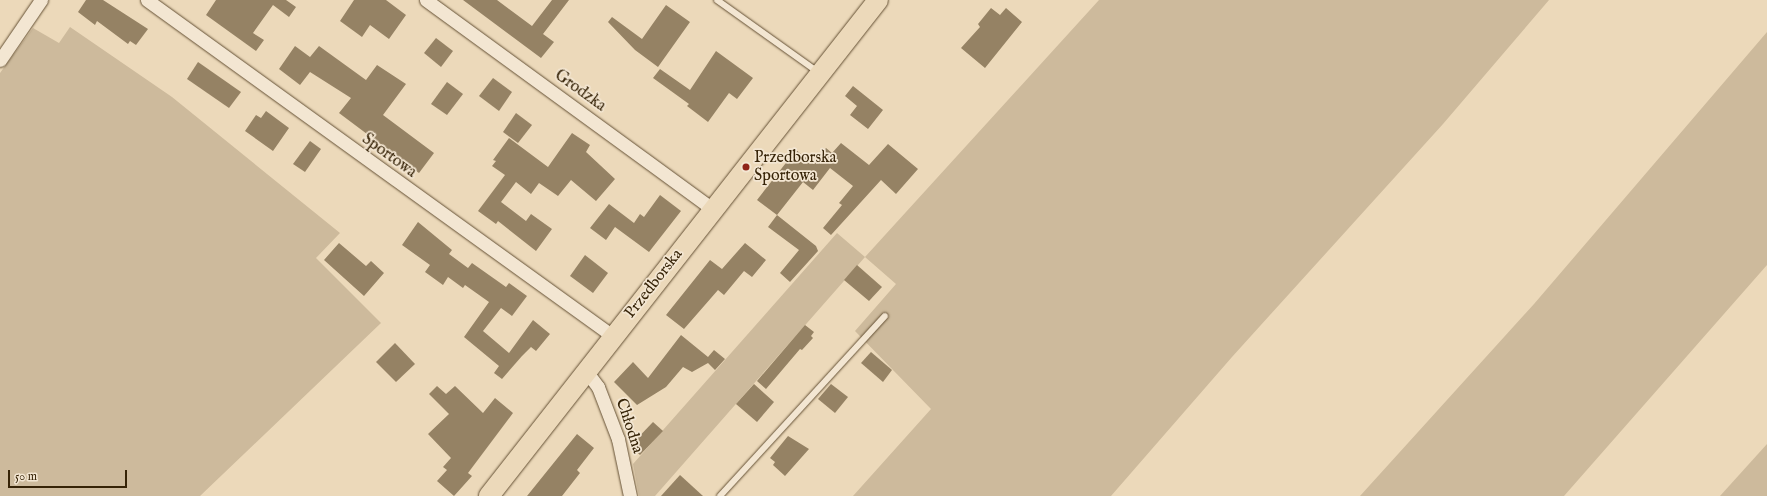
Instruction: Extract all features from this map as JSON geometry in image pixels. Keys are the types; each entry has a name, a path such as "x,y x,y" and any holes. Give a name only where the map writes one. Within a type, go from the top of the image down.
{"main road":[{"name":"Przedborska","path":"489,496 878,0"}],"street":[{"path":"0,60 41,0"},
{"name":"Sportowa","path":"147,0 614,337"},
{"name":"Grodzka","path":"426,0 713,209"},
{"name":"Chłodna","path":"586,371 598,388 618,439 630,496"}],"lane":[{"path":"717,0 820,73"},
{"path":"720,496 885,316"}],"shaded area":[{"path":"1099,0 1549,0 1443,124 1232,357 1111,496 853,496 931,409 855,331 896,284 865,257"},
{"path":"70,27 172,97 340,233 316,258 381,323 200,496 0,496 0,73 33,28 59,43"},
{"path":"1767,32 1767,265 1564,496 1360,496 1534,304"},
{"path":"837,233 865,257 655,496 639,496 633,464"},
{"path":"1767,444 1767,496 1720,496"}],"building":[{"path":"86,0 103,0 148,29 136,45 130,41 128,44 97,21 95,25 78,12"},
{"path":"216,0 286,0 296,7 289,17 273,5 253,33 264,40 256,51 206,15"},
{"path":"354,0 386,0 406,15 389,39 370,25 362,37 340,21"},
{"path":"463,0 497,0 532,26 552,0 569,0 543,34 554,42 541,58"},
{"path":"666,5 690,22 658,67 635,50 608,22 612,17 642,39"},
{"path":"991,8 1000,15 1006,8 1022,22 985,68 961,48 980,27 978,24"},
{"path":"436,38 453,51 441,67 424,53"},
{"path":"295,46 310,57 319,46 366,80 377,65 406,84 383,115 434,153 419,173 339,113 351,98 310,72 300,85 279,69"},
{"path":"716,51 753,78 737,99 729,93 708,122 687,106 689,104 653,78 660,69 690,90"},
{"path":"198,62 241,92 229,108 187,79"},
{"path":"493,78 512,92 499,111 479,96"},
{"path":"447,82 463,94 447,115 431,104"},
{"path":"853,86 883,110 868,129 850,115 857,106 845,96"},
{"path":"266,111 289,128 273,151 245,131 256,115 261,118"},
{"path":"516,113 532,125 518,143 503,132"},
{"path":"572,133 590,145 586,152 615,179 596,201 571,180 558,196 539,183 531,194 516,182 501,202 526,221 531,214 552,229 536,251 498,221 496,224 478,211 505,175 492,166 496,161 493,160 509,138 548,167"},
{"path":"310,141 321,149 305,172 293,164"},
{"path":"841,143 869,165 888,144 918,169 896,194 881,180 831,235 823,228 842,205 839,203 853,186 830,168 813,190 803,182 777,215 757,200 796,150 814,164 826,148 832,153"},
{"path":"660,195 681,211 649,252 615,227 606,240 590,228 609,204 634,223 640,214 644,217"},
{"path":"777,215 816,246 818,251 790,282 780,273 799,250 768,227"},
{"path":"418,222 452,250 449,254 468,268 472,263 506,287 509,283 527,296 512,316 501,308 483,331 509,353 533,320 550,334 536,351 531,347 502,379 494,373 499,366 464,337 489,302 465,285 463,288 448,277 443,285 425,272 430,265 402,245"},
{"path":"339,243 366,266 371,261 384,273 364,296 324,260"},
{"path":"745,243 766,260 752,277 744,271 724,295 718,290 684,329 666,315 710,260 722,269"},
{"path":"585,255 608,273 593,293 570,276"},
{"path":"857,265 882,287 869,301 844,280"},
{"path":"805,325 814,332 811,336 813,338 802,350 800,349 766,389 757,381"},
{"path":"681,335 708,357 714,350 725,359 715,370 708,363 692,372 683,367 666,387 637,405 614,382 633,362 648,378"},
{"path":"395,343 415,364 396,382 376,362"},
{"path":"871,352 892,370 883,382 861,363"},
{"path":"754,384 774,402 757,422 736,404"},
{"path":"831,384 848,397 835,413 818,399"},
{"path":"437,386 446,394 455,386 483,413 495,398 513,413 468,473 472,476 454,496 437,481 447,470 443,467 451,458 428,434 449,414 429,394"},
{"path":"653,422 663,431 640,455 630,446"},
{"path":"577,434 594,448 577,470 580,473 562,496 527,496"},
{"path":"788,436 809,449 785,476 773,465 775,462 770,458"},
{"path":"680,475 703,496 661,496"}],"place":[{"name":"Przedborska Sportowa","path":"746,167"}]}
